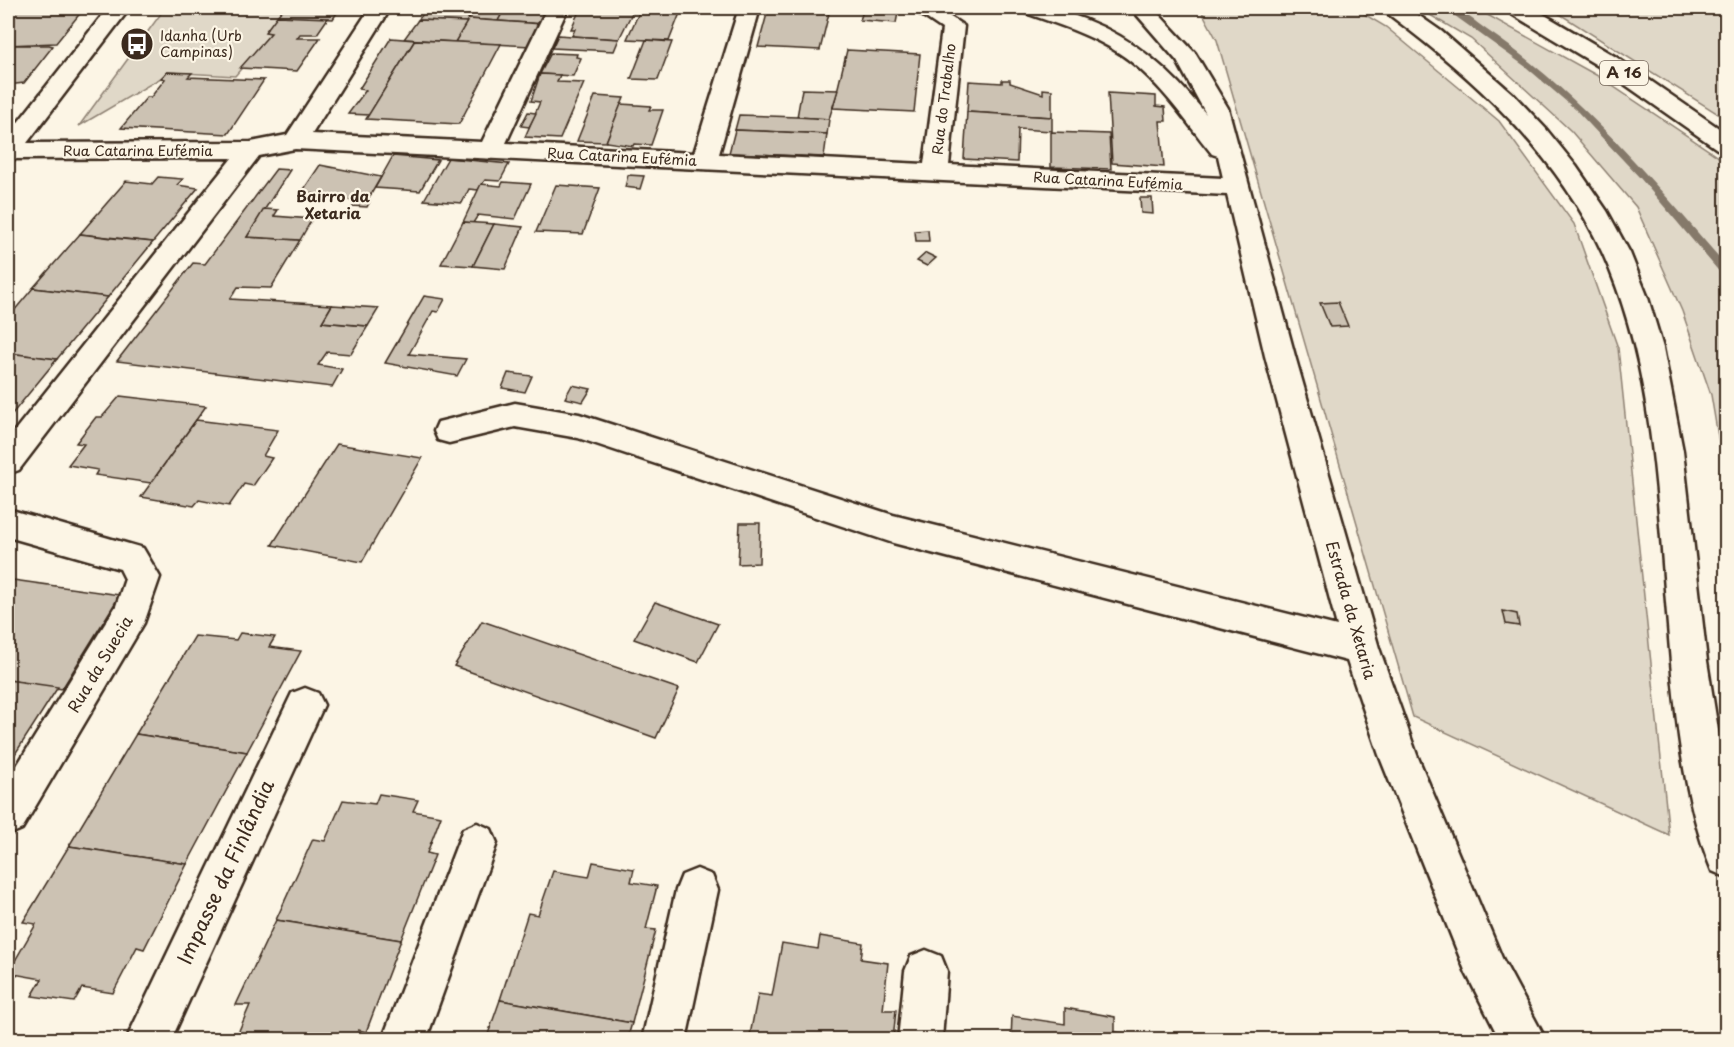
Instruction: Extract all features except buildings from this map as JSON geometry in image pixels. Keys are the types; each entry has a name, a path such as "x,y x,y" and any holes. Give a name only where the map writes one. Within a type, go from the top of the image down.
{"main road":[{"path":"8,151 119,8"},
{"path":"295,141 380,8"},
{"path":"490,151 558,8"},
{"path":"704,161 750,8"},
{"name":"Rua do Trabalho","path":"922,8 953,26 935,172"},
{"name":"Estrada da Xetaria","path":"1033,8 1097,32 1127,48 1148,65 1178,96 1235,174"},
{"path":"1048,8 1057,8"},
{"name":"Estrada da Xetaria","path":"1142,8 1187,58 1216,108 1235,174 1280,356 1361,648 1398,755 1487,973 1524,1040"},
{"path":"1395,8 1438,38 1478,72 1516,110 1550,150 1584,196 1606,234 1633,297 1651,357 1662,412 1695,715 1726,857"},
{"name":"A 16","path":"1518,8 1608,62 1726,144"},
{"name":"Rua Catarina Eufémia","path":"8,151 251,150 295,141 935,172 1235,174"},
{"path":"8,461 251,150"},
{"path":"449,431 515,415 579,426 893,529 1361,648"},
{"name":"Rua da Suecia","path":"8,523 131,558 143,577 132,612 8,815"},
{"name":"Impasse da Finlândia","path":"148,1040 305,705"},
{"path":"404,1040 477,843"},
{"path":"664,1040 696,890"},
{"path":"920,1040 926,971"}],"shaded area":[{"path":"165,8 284,8 266,32 271,33 235,76 167,72 161,78 79,126"},
{"path":"1200,8 1354,8 1386,27 1499,121 1574,224 1618,348 1669,835 1413,717 1217,40"},
{"path":"1418,8 1475,8 1596,75 1726,162 1726,484 1711,395 1682,311 1636,207 1571,131 1471,39"},
{"path":"1550,8 1726,8 1726,119"}],"waterway":[{"path":"1448,8 1516,55 1578,107 1644,176 1726,272"}],"place":[{"name":"Idanha (Urb Campinas)","path":"137,44"}],"district":[{"name":"Bairro da Xetaria","path":"333,206"}]}
